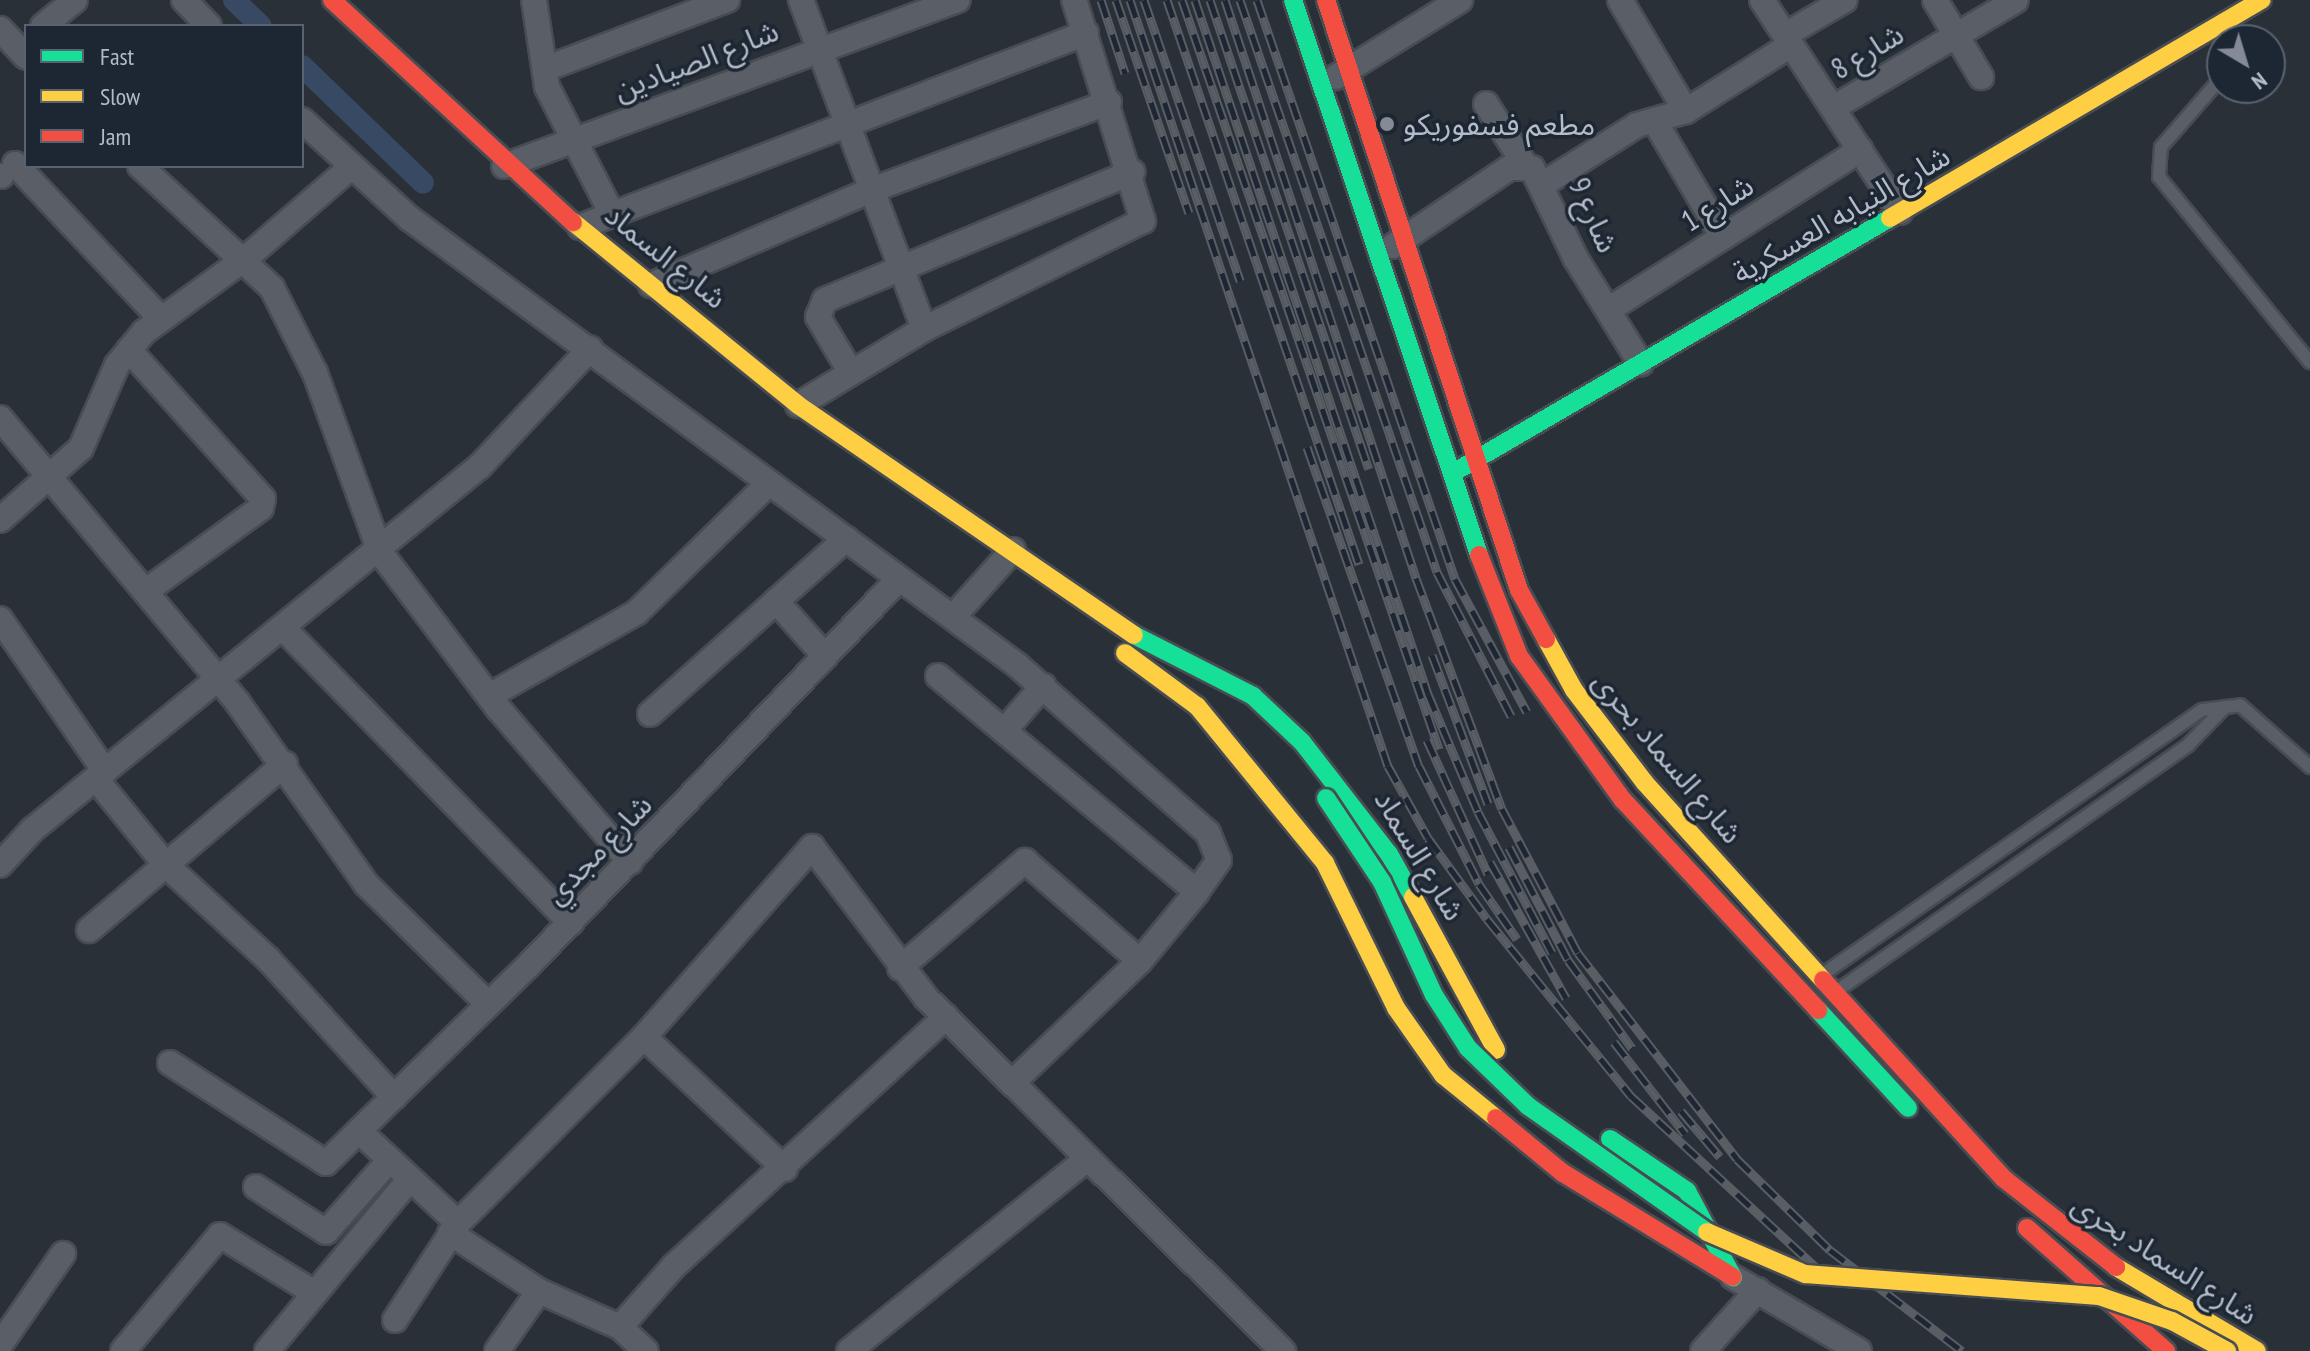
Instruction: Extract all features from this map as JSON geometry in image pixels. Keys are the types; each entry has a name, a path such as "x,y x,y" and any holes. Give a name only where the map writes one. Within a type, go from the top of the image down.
{"main road":[{"name":"شارع السماد","path":"332,0 504,166 798,405 982,536 1197,706 1325,863 1396,1008 1443,1075 1563,1173 1733,1277"},
{"name":"شارع السماد بحرى","path":"1293,0 1448,475 1492,599 1551,707 1623,800 1921,1122"},
{"name":"شارع السماد بحرى","path":"1326,0 1519,590 1574,690 1645,783 1837,991 1978,1153 2083,1244 2257,1351"},
{"name":"شارع النيابه العسكرية","path":"1448,475 2262,0"},
{"name":"شارع السماد","path":"1008,556 1160,653 1228,679 1302,742 1389,854 1489,1042 1547,1096 1687,1191 1733,1277"},
{"path":"1160,653 1247,721 1326,798 1369,860 1434,995 1477,1057 1528,1106 1698,1227 1766,1264 1805,1274 2099,1296 2172,1321 2227,1351"},
{"path":"1551,707 1574,690"},
{"path":"1197,706 1258,755 1311,812 1361,883 1421,1012 1476,1087 1579,1167 1717,1258 1801,1292 2021,1304 2123,1322 2194,1351"},
{"path":"1623,800 1645,783"},
{"path":"1800,991 1821,975"},
{"path":"1816,1007 1837,991"},
{"name":"شارع السماد بحرى","path":"1978,1153 1963,1167 2166,1351"}],"street":[{"path":"45,24 75,0"},
{"path":"184,0 207,24"},
{"path":"535,0 545,69 570,141 613,216"},
{"path":"545,69 727,0"},
{"path":"801,0 843,123 924,329"},
{"name":"شارع الصيادين","path":"504,166 816,49 958,0"},
{"path":"798,405 924,329 1143,221 1132,172 1074,0"},
{"path":"1323,85 1460,0"},
{"path":"1620,0 1686,111"},
{"path":"1762,0 1900,212"},
{"path":"1545,183 1654,120 1686,111 1845,0"},
{"path":"1935,0 1981,77"},
{"name":"شارع 8","path":"1833,108 2016,0"},
{"path":"0,29 23,48"},
{"path":"580,227 843,123 1086,33"},
{"path":"651,285 869,191 1109,102"},
{"path":"1486,104 1525,165"},
{"path":"1654,120 1723,237"},
{"path":"304,122 350,168 1043,686 1208,833 1219,860 1197,892 1140,961 1012,1083"},
{"name":"شارع 1","path":"1608,310 1860,150"},
{"name":"شارع 9","path":"1378,256 1525,165 1545,183 1576,259 1641,364"},
{"path":"142,168 246,258 272,288 315,373 380,552 489,696 630,862"},
{"path":"0,520 53,478 81,448 129,350 159,317 246,258 350,168"},
{"path":"8,169 159,317"},
{"path":"850,371 817,311 825,300 899,265 1132,172"},
{"path":"0,865 100,775 380,552 508,440 590,349"},
{"path":"129,350 263,499 261,508 146,591"},
{"path":"0,418 219,679 285,764 366,884 488,1004"},
{"path":"489,696 636,613 769,483"},
{"path":"650,714 846,539"},
{"path":"953,617 1008,556"},
{"name":"شارع مجدي","path":"170,1063 326,1163 571,923 899,579"},
{"path":"776,601 825,656"},
{"path":"0,619 100,775 166,865 268,959 394,1097"},
{"path":"283,628 571,923"},
{"path":"938,676 1197,892"},
{"path":"1004,731 1043,686"},
{"path":"89,930 285,764"},
{"path":"395,1320 454,1228 644,1037 812,847 900,968 1086,1160 1283,1351"},
{"path":"900,968 1025,861 1140,961"},
{"path":"620,1327 674,1266 785,1169 946,1017"},
{"path":"644,1037 785,1169"},
{"path":"359,1131 454,1228 539,1291 620,1327 646,1351"},
{"path":"849,1351 1086,1160"},
{"path":"256,1187 326,1232 388,1162"},
{"path":"267,1351 408,1181"},
{"path":"123,1351 220,1235 313,1292"},
{"path":"0,1345 63,1254"},
{"name":"شارع السماد","path":"1733,1277 1859,1351"},
{"path":"1703,1351 1758,1290"},
{"path":"497,1351 539,1291"}],"lane":[{"path":"2206,95 2161,147 2159,177 2310,362"},
{"path":"1837,991 2065,835 2188,745 2225,707"},
{"path":"1821,975 2176,722 2225,707 2248,710 2310,767"},
{"path":"2049,813 2065,835"}],"waterway":[{"path":"234,0 259,24"},
{"path":"304,68 423,183"}],"railway":[{"path":"1101,0 1125,73"},
{"path":"1116,0 1189,213"},
{"path":"1130,0 1388,766 1428,838 1487,919 1631,1096 1833,1283"},
{"path":"1144,0 1240,281"},
{"path":"1167,0 1359,564"},
{"path":"1182,0 1439,749"},
{"path":"1195,0 1428,694 1478,812 1552,953"},
{"path":"1210,0 1369,469"},
{"path":"1225,0 1416,578 1502,809 1578,953 1737,1159 1830,1250 1962,1351"},
{"path":"1240,0 1437,572 1511,716"},
{"path":"1257,0 1455,579 1527,712"},
{"path":"1307,447 1419,766 1479,884 1517,939"},
{"path":"1432,655 1488,804"},
{"path":"1427,740 1488,874"},
{"path":"1509,847 1568,960 1632,1048"},
{"path":"1490,862 1566,998"},
{"path":"1614,1042 1685,1134"},
{"path":"1681,1111 1720,1157"}],"traffic: fast":[{"path":"1293,0 1479,555"},
{"path":"1456,471 1890,218"},
{"path":"1134,635 1253,696 1302,742 1389,854 1413,897"},
{"path":"1326,798 1382,882 1434,995 1468,1048 1528,1106 1707,1232"},
{"path":"1818,1010 1908,1108"},
{"path":"1610,1139 1687,1191 1733,1277"}],"traffic: slow":[{"path":"1890,218 2262,0"},
{"path":"573,222 798,405 1134,635"},
{"path":"1546,639 1574,690 1645,783 1823,980"},
{"path":"1125,653 1197,706 1325,863 1396,1008 1443,1075 1496,1118"},
{"path":"1413,897 1496,1050"},
{"path":"1707,1232 1805,1274 2099,1296 2172,1321 2227,1351"},
{"path":"2116,1267 2257,1351"}],"traffic: jam":[{"path":"332,0 573,222"},
{"path":"1326,0 1519,590 1546,639"},
{"path":"1479,555 1519,656 1623,800 1818,1010"},
{"path":"1823,980 2003,1178 2116,1267"},
{"path":"1496,1118 1563,1173 1733,1277"},
{"path":"2027,1228 2166,1351"}],"place":[{"name":"مطعم فسفوريكو","path":"1387,124"}]}
